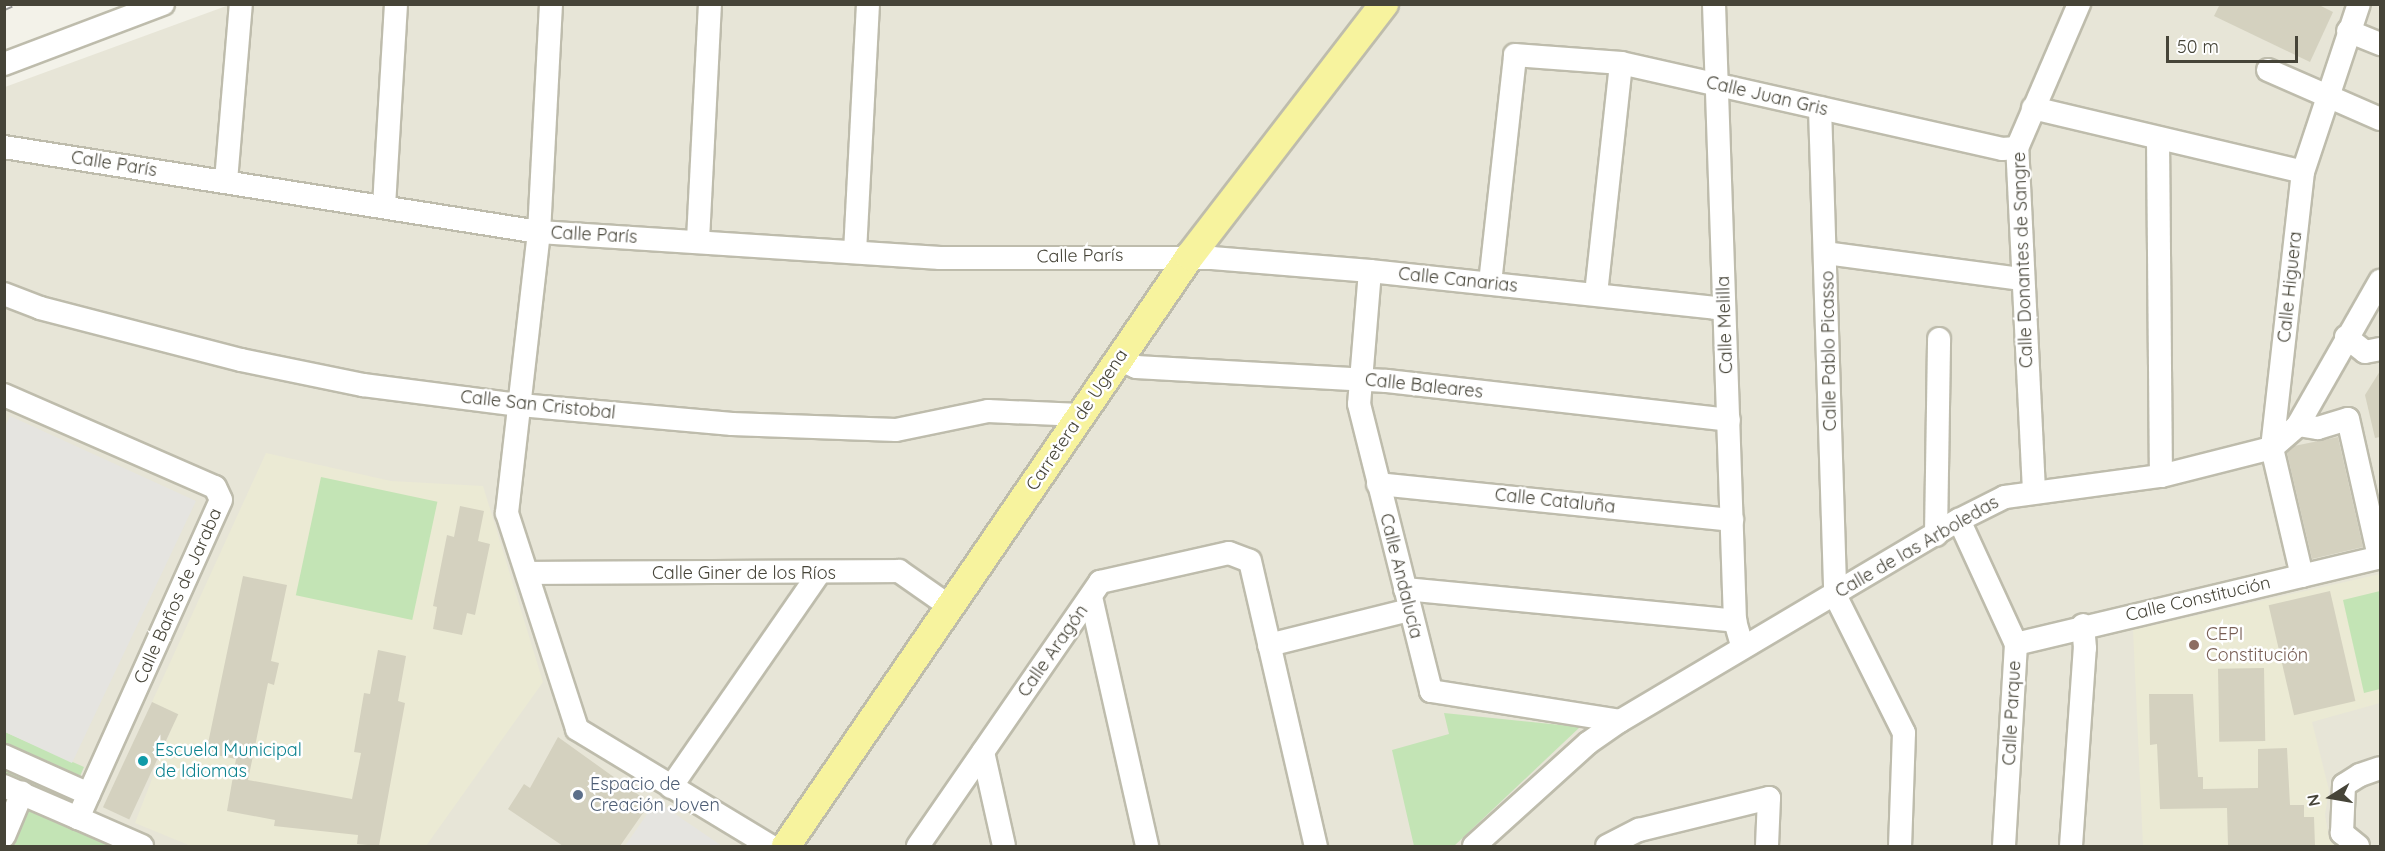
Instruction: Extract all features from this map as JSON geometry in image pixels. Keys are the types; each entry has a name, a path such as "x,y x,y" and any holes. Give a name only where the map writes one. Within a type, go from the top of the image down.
{"main road":[{"name":"Carretera de Ugena","path":"786,846 1190,256 1384,4"}],"street":[{"path":"4,64 163,4"},
{"path":"226,181 241,4"},
{"path":"384,206 396,4"},
{"path":"551,4 539,232 507,513 578,729 771,846"},
{"path":"698,240 710,4"},
{"path":"855,252 868,4"},
{"name":"Calle Melilla","path":"1714,4 1719,84 1735,621 1742,645"},
{"name":"Calle Donantes de Sangre","path":"2034,491 2017,148 2032,108 2079,4"},
{"name":"Calle Higuera","path":"2302,576 2272,447 2303,172 2348,31 2359,4"},
{"path":"2348,31 2380,44"},
{"name":"Calle Juan Gris","path":"1490,283 1515,55 1621,63 1820,108 2017,148"},
{"path":"1596,294 1621,63"},
{"path":"2268,70 2380,119"},
{"name":"Calle Pablo Picasso","path":"1820,108 1835,595"},
{"path":"2032,108 2303,172"},
{"path":"2158,138 2161,476"},
{"name":"Calle París","path":"4,147 539,232 698,240 940,258 1190,256"},
{"path":"1826,253 2022,279"},
{"name":"Calle Canarias","path":"1190,256 1370,270 1724,309"},
{"name":"Calle Andalucía","path":"1370,270 1359,404 1431,691 1620,721"},
{"name":"Calle de las Arboledas","path":"1474,846 1498,837 1588,743 1620,721 1742,645 1835,595 1959,520 2005,497 2034,491 2161,476 2272,447 2298,424 2380,281"},
{"name":"Calle San Cristobal","path":"4,294 40,308 241,360 363,385 520,405 732,424 896,430 988,411 1081,415"},
{"path":"2346,337 2365,352 2380,349"},
{"path":"1936,535 1939,339"},
{"name":"Calle Baleares","path":"1119,359 1136,367 1360,379 1729,420"},
{"name":"Calle Baños de Jaraba","path":"4,395 215,487 221,500 78,819"},
{"path":"2298,424 2318,428 2348,419 2380,557"},
{"name":"Calle Cataluña","path":"1378,484 1732,520"},
{"name":"Calle Parque","path":"1959,520 2016,644 2004,846"},
{"name":"Calle Aragón","path":"918,846 1100,582 1229,553 1250,561 1269,645"},
{"name":"Calle Constitución","path":"2016,644 2083,625 2380,557"},
{"name":"Calle Giner de los Ríos","path":"528,573 899,572 950,606"},
{"path":"671,787 819,573"},
{"path":"1835,595 1904,733 1900,846"},
{"path":"1091,597 1147,846"},
{"path":"1316,846 1269,645 1407,599 1735,621"},
{"path":"2071,846 2085,648 2083,625"},
{"path":"983,752 1004,846"},
{"path":"4,756 89,794"},
{"path":"2358,846 2342,833 2344,785 2360,774 2380,768"},
{"path":"4,836 13,790 142,846"},
{"path":"1607,846 1639,830 1769,798 1767,846"}],"shaded area":[{"path":"229,5 2380,5 2380,846 5,846 5,87"},
{"path":"10,416 196,501 72,763 5,732 4,429"},
{"path":"266,453 391,481 483,486 543,682 426,846 191,846 135,823 177,714 152,702"},
{"path":"2380,574 2380,703 2312,722 2329,790 2325,815 2328,832 2337,846 2143,846 2133,630"},
{"path":"656,801 722,846 625,846"}],"green space":[{"path":"321,477 437,502 412,620 296,595"},
{"path":"2380,591 2380,689 2364,693 2343,600"},
{"path":"1444,713 1580,727 1454,846 1414,846 1392,750 1449,734"},
{"path":"5,732 84,767 60,823 111,846 5,846"}],"building":[{"path":"2220,4 2317,4 2333,12 2310,62 2214,16"},
{"path":"2380,371 2380,437 2375,438 2365,395"},
{"path":"2338,437 2363,547 2312,559 2287,453 2294,446"},
{"path":"460,506 484,511 478,541 490,544 475,615 467,613 462,635 433,629 437,607 433,606 447,535 454,537"},
{"path":"243,576 287,585 271,661 279,663 274,685 268,683 248,780 352,799 361,753 354,752 364,693 370,694 378,650 406,656 398,701 405,703 379,846 357,844 358,835 274,826 275,820 227,811 236,759 206,753"},
{"path":"2330,591 2355,701 2294,715 2269,605"},
{"path":"2264,668 2265,741 2219,742 2218,669"},
{"path":"2149,694 2193,694 2198,777 2203,777 2203,789 2258,788 2258,749 2287,748 2290,805 2304,805 2304,817 2314,817 2315,846 2228,846 2227,808 2160,809 2157,744 2150,745"},
{"name":"Escuela Municipal de Idiomas","path":"152,702 178,714 129,819 103,807"},
{"name":"Espacio de Creación Joven","path":"558,737 650,803 620,846 563,846 508,809 524,784 530,788"}],"railway":[{"path":"4,7 11,4"}],"place":[{"name":"CEPI Constitución","path":"2194,645"},
{"name":"Escuela Municipal de Idiomas","path":"143,761"},
{"name":"Espacio de Creación Joven","path":"578,795"}]}
